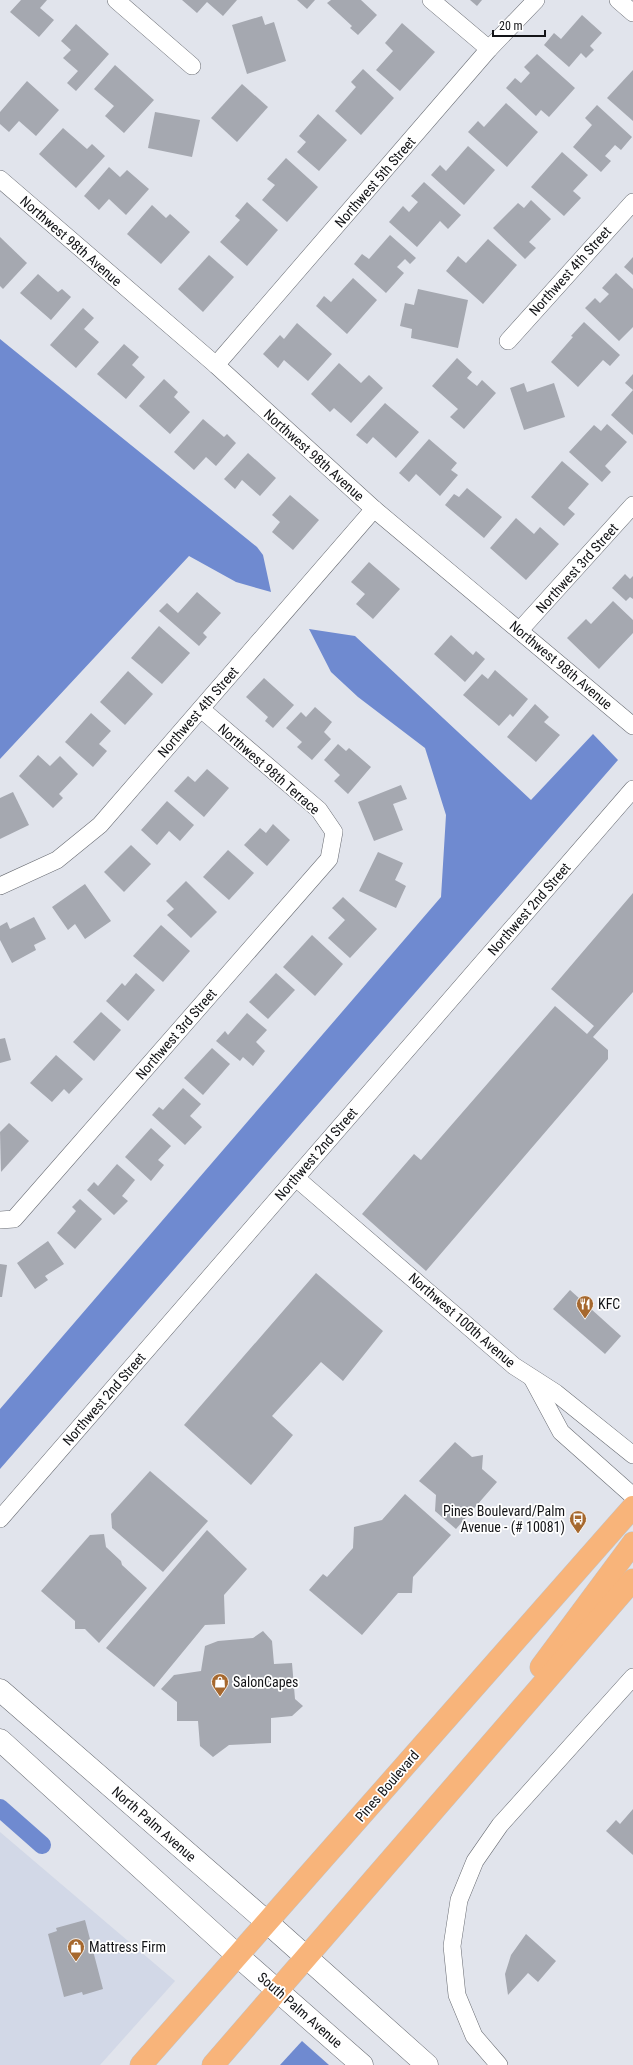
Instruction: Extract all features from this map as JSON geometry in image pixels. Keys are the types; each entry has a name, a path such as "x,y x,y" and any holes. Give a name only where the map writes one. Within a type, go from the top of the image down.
{"highway":[{"name":"Pines Boulevard","path":"141,2065 268,1923 633,1507"},
{"path":"510,1723 533,1678 633,1543"},
{"path":"213,2065 278,1992 633,1580"}],"main road":[{"name":"North Palm Avenue","path":"0,1690 307,1958"},
{"path":"0,1740 238,1956"},
{"name":"South Palm Avenue","path":"238,1956 362,2065"},
{"path":"307,1958 427,2065"}],"street":[{"path":"116,0 192,66"},
{"path":"431,0 489,49"},
{"name":"Northwest 5th Street","path":"216,365 489,49 536,0"},
{"path":"618,0 633,14"},
{"name":"Northwest 98th Avenue","path":"0,179 216,365 374,509 633,726"},
{"name":"Northwest 4th Street","path":"508,341 633,202"},
{"name":"Northwest 3rd Street","path":"520,630 633,505"},
{"name":"Northwest 4th Street","path":"0,886 57,860 100,825 374,509"},
{"name":"Northwest 98th Terrace","path":"201,709 319,810 334,832"},
{"name":"Northwest 2nd Street","path":"0,1519 633,789"},
{"name":"Northwest 3rd Street","path":"0,1220 14,1219 329,859 334,832"},
{"name":"Northwest 100th Avenue","path":"296,1178 514,1366 556,1393 633,1456"},
{"path":"532,1378 561,1432 633,1496"},
{"path":"499,2065 474,2036 457,1995 452,1946 459,1900 475,1861 500,1825 633,1677"}],"shaded area":[{"path":"0,1832 175,1981 100,2065 0,2065"}],"water":[{"path":"0,339 257,547 263,555 271,592 236,582 189,556 0,759"},
{"path":"309,629 355,636 531,800 593,734 618,760 0,1469 0,1409 441,897 446,815 425,748 358,697 331,672"},
{"path":"302,2041 329,2065 280,2065"}],"building":[{"path":"21,0 47,0 40,8 54,20 39,37 10,12"},
{"path":"182,0 237,0 223,16 207,2 197,13"},
{"path":"297,0 315,0 307,9"},
{"path":"331,0 361,0 377,15 358,35 350,28 352,26 327,3"},
{"path":"470,0 482,0 477,6"},
{"path":"582,15 602,33 590,46 594,50 586,58 581,53 569,67 544,45 554,33 561,39"},
{"path":"262,16 265,25 274,22 286,61 247,74 232,25"},
{"path":"402,23 435,52 400,91 376,70 393,51 385,43"},
{"path":"76,24 109,54 76,91 67,83 78,71 63,58 71,50 61,41"},
{"path":"537,54 575,88 549,117 541,110 536,116 506,88 515,78 521,83 530,73 524,67"},
{"path":"115,65 154,100 124,133 105,116 114,106 94,89"},
{"path":"363,69 394,98 361,135 335,111 356,87 351,82"},
{"path":"633,70 633,121 607,98"},
{"path":"27,81 59,110 36,136 19,121 9,132 0,124 0,112"},
{"path":"242,84 268,107 237,142 211,118"},
{"path":"506,103 538,132 507,167 468,132 478,121 484,127"},
{"path":"597,105 632,137 621,150 615,145 605,156 611,161 601,172 573,147 592,125 585,118"},
{"path":"155,112 200,120 192,157 148,148"},
{"path":"318,114 347,140 319,171 297,152 306,142 299,136"},
{"path":"63,128 87,149 92,144 105,156 76,188 39,154"},
{"path":"468,146 495,170 464,205 431,175 440,165 446,171"},
{"path":"562,152 588,175 573,191 581,198 564,216 531,187"},
{"path":"286,158 318,187 287,222 262,200 275,185 267,179"},
{"path":"109,167 120,177 127,170 149,189 126,215 109,199 99,210 84,196"},
{"path":"424,182 461,215 448,229 440,221 417,247 389,222 403,206 409,212 418,202 411,196"},
{"path":"531,200 551,219 529,242 536,248 525,259 493,228 518,203 524,208"},
{"path":"247,202 278,230 247,266 220,242 240,220 235,216"},
{"path":"152,205 166,218 170,214 190,232 161,264 127,234"},
{"path":"390,235 416,258 410,264 405,259 397,267 404,273 386,293 354,264 362,254 369,259"},
{"path":"0,237 27,263 3,289 0,286"},
{"path":"488,239 517,265 483,304 446,271 458,256 466,263"},
{"path":"209,255 234,277 203,312 178,289"},
{"path":"633,257 633,275 624,267"},
{"path":"616,273 633,289 633,327 619,341 585,308 595,298 600,303 609,294 602,288"},
{"path":"38,274 58,292 62,289 71,297 51,320 20,293"},
{"path":"353,278 377,300 347,334 316,306 324,296 331,302"},
{"path":"418,289 468,300 458,348 411,338 412,329 400,326 405,303 414,305"},
{"path":"83,308 94,318 84,329 99,342 76,368 50,345"},
{"path":"584,322 620,355 610,366 603,360 578,387 551,362"},
{"path":"297,323 332,354 308,381 284,360 278,368 263,354 280,335 284,339"},
{"path":"124,344 139,357 132,365 145,377 126,399 97,374"},
{"path":"457,358 472,372 467,378 477,386 482,380 496,393 464,429 450,417 458,409 432,386"},
{"path":"339,363 361,383 369,375 383,388 351,423 334,408 330,412 311,394"},
{"path":"633,374 633,390 625,383"},
{"path":"164,379 178,392 174,397 190,412 170,434 139,406"},
{"path":"524,383 527,392 554,383 565,417 524,430 510,388"},
{"path":"633,390 633,435 611,415"},
{"path":"385,403 419,432 396,458 373,437 367,444 356,435"},
{"path":"203,419 224,437 227,434 236,443 216,466 206,457 194,470 174,452"},
{"path":"607,424 627,442 605,466 611,472 602,482 569,452 594,425 601,431"},
{"path":"429,439 457,463 451,470 458,475 440,496 416,474 409,482 399,473"},
{"path":"248,453 276,478 260,496 242,480 235,489 224,479"},
{"path":"562,461 589,484 568,508 575,514 564,526 531,497"},
{"path":"467,488 502,517 484,538 445,505 454,494 459,497"},
{"path":"290,495 319,520 293,550 272,532 280,522 272,515"},
{"path":"516,518 534,534 540,527 559,544 526,580 490,548"},
{"path":"369,562 400,589 373,619 356,604 365,594 351,582"},
{"path":"625,574 630,579 633,576 633,599 630,597 626,601 612,588"},
{"path":"197,592 221,613 203,633 207,637 199,646 159,611 167,603 178,613"},
{"path":"613,601 633,620 633,633 599,669 567,638 586,619 591,624"},
{"path":"159,626 190,653 162,684 131,658"},
{"path":"451,635 473,655 476,651 485,659 465,682 434,654"},
{"path":"495,670 528,699 513,717 510,714 499,726 463,695 482,674 488,679"},
{"path":"128,671 153,694 125,725 100,702"},
{"path":"264,678 294,705 273,728 265,721 268,717 246,697"},
{"path":"535,704 549,717 544,722 560,735 536,762 507,737"},
{"path":"315,707 332,722 324,732 331,739 312,760 297,747 302,742 286,728 301,712 306,717"},
{"path":"91,713 111,731 99,744 107,751 93,767 65,742"},
{"path":"338,744 346,751 349,748 371,767 348,794 334,781 340,775 324,760"},
{"path":"38,755 50,766 60,756 78,774 59,794 63,798 53,808 19,776"},
{"path":"207,769 229,788 204,817 174,791 188,776 195,782"},
{"path":"401,785 407,799 393,804 403,830 374,841 358,802"},
{"path":"13,792 29,825 0,839 0,798"},
{"path":"167,801 194,825 180,841 169,831 157,845 141,830"},
{"path":"273,824 290,840 267,866 244,845 260,828 266,833"},
{"path":"131,845 151,864 124,892 104,872"},
{"path":"228,850 254,873 229,900 203,877"},
{"path":"378,852 403,863 395,880 406,886 396,908 359,891"},
{"path":"186,881 217,912 191,938 167,915 174,909 166,901"},
{"path":"85,884 111,921 85,939 75,924 68,930 52,907"},
{"path":"633,893 633,992 593,1037 608,1050 608,1059 426,1271 362,1214 414,1154 421,1160 555,1006 587,1034 594,1026 551,989"},
{"path":"343,897 377,929 350,958 328,938 345,920 332,908"},
{"path":"34,917 46,939 34,945 36,950 12,963 0,940 0,926 7,922 10,929"},
{"path":"161,925 190,951 163,982 133,956"},
{"path":"312,935 343,964 315,996 283,967"},
{"path":"136,973 155,990 128,1021 106,1001 122,983 125,986"},
{"path":"276,973 295,990 268,1019 249,1002"},
{"path":"101,1012 121,1030 94,1061 73,1042"},
{"path":"247,1013 267,1030 256,1042 265,1051 253,1066 243,1057 240,1061 216,1041 225,1031 228,1035"},
{"path":"5,1038 11,1060 0,1063 0,1039"},
{"path":"212,1048 230,1064 203,1095 184,1078"},
{"path":"56,1055 83,1079 69,1094 64,1089 52,1102 30,1083"},
{"path":"183,1088 201,1104 190,1116 202,1127 185,1145 152,1115 159,1107 163,1110"},
{"path":"9,1123 29,1141 1,1172 0,1132"},
{"path":"151,1128 171,1146 158,1160 164,1165 151,1181 125,1157"},
{"path":"117,1164 135,1180 122,1196 128,1201 114,1215 87,1190 94,1182 98,1186"},
{"path":"80,1199 102,1219 75,1249 57,1233 76,1211 72,1207"},
{"path":"48,1241 64,1264 45,1276 48,1280 35,1289 17,1263"},
{"path":"0,1264 7,1265 2,1297 0,1297"},
{"path":"316,1273 383,1331 343,1381 321,1362 272,1416 293,1435 251,1485 184,1425"},
{"path":"570,1290 621,1336 605,1354 553,1309"},
{"path":"455,1442 472,1457 483,1455 482,1469 497,1482 456,1529 435,1511 436,1495 419,1481"},
{"path":"150,1471 208,1521 163,1572 112,1528 111,1514"},
{"path":"405,1494 451,1535 413,1577 412,1593 398,1593 362,1635 309,1590 323,1574 327,1577 353,1548 354,1527 382,1520"},
{"path":"207,1530 247,1569 224,1595 225,1624 205,1625 154,1687 106,1648"},
{"path":"104,1534 106,1547 121,1561 122,1565 147,1588 99,1643 85,1629 75,1629 75,1621 41,1591 90,1535"},
{"path":"263,1631 272,1641 274,1664 292,1663 295,1699 303,1706 292,1716 271,1718 271,1743 229,1745 213,1757 200,1746 198,1721 177,1721 177,1702 161,1689 174,1675 201,1671 205,1646 218,1641 253,1638"},
{"path":"633,1809 633,1855 606,1831 616,1820 620,1824"},
{"name":"Mattress Firm","path":"85,1920 103,1989 83,1995 82,1992 64,1997 48,1934 57,1931 56,1928"},
{"path":"526,1934 556,1961 538,1982 528,1973 508,1995 505,1974 511,1955"}],"waterway":[{"path":"0,1808 42,1845"}],"place":[{"name":"KFC","path":"585,1319"},
{"name":"Pines Boulevard/Palm Avenue - (# 10081)","path":"578,1534"},
{"name":"SalonCapes","path":"220,1697"},
{"name":"Mattress Firm","path":"76,1962"}]}
